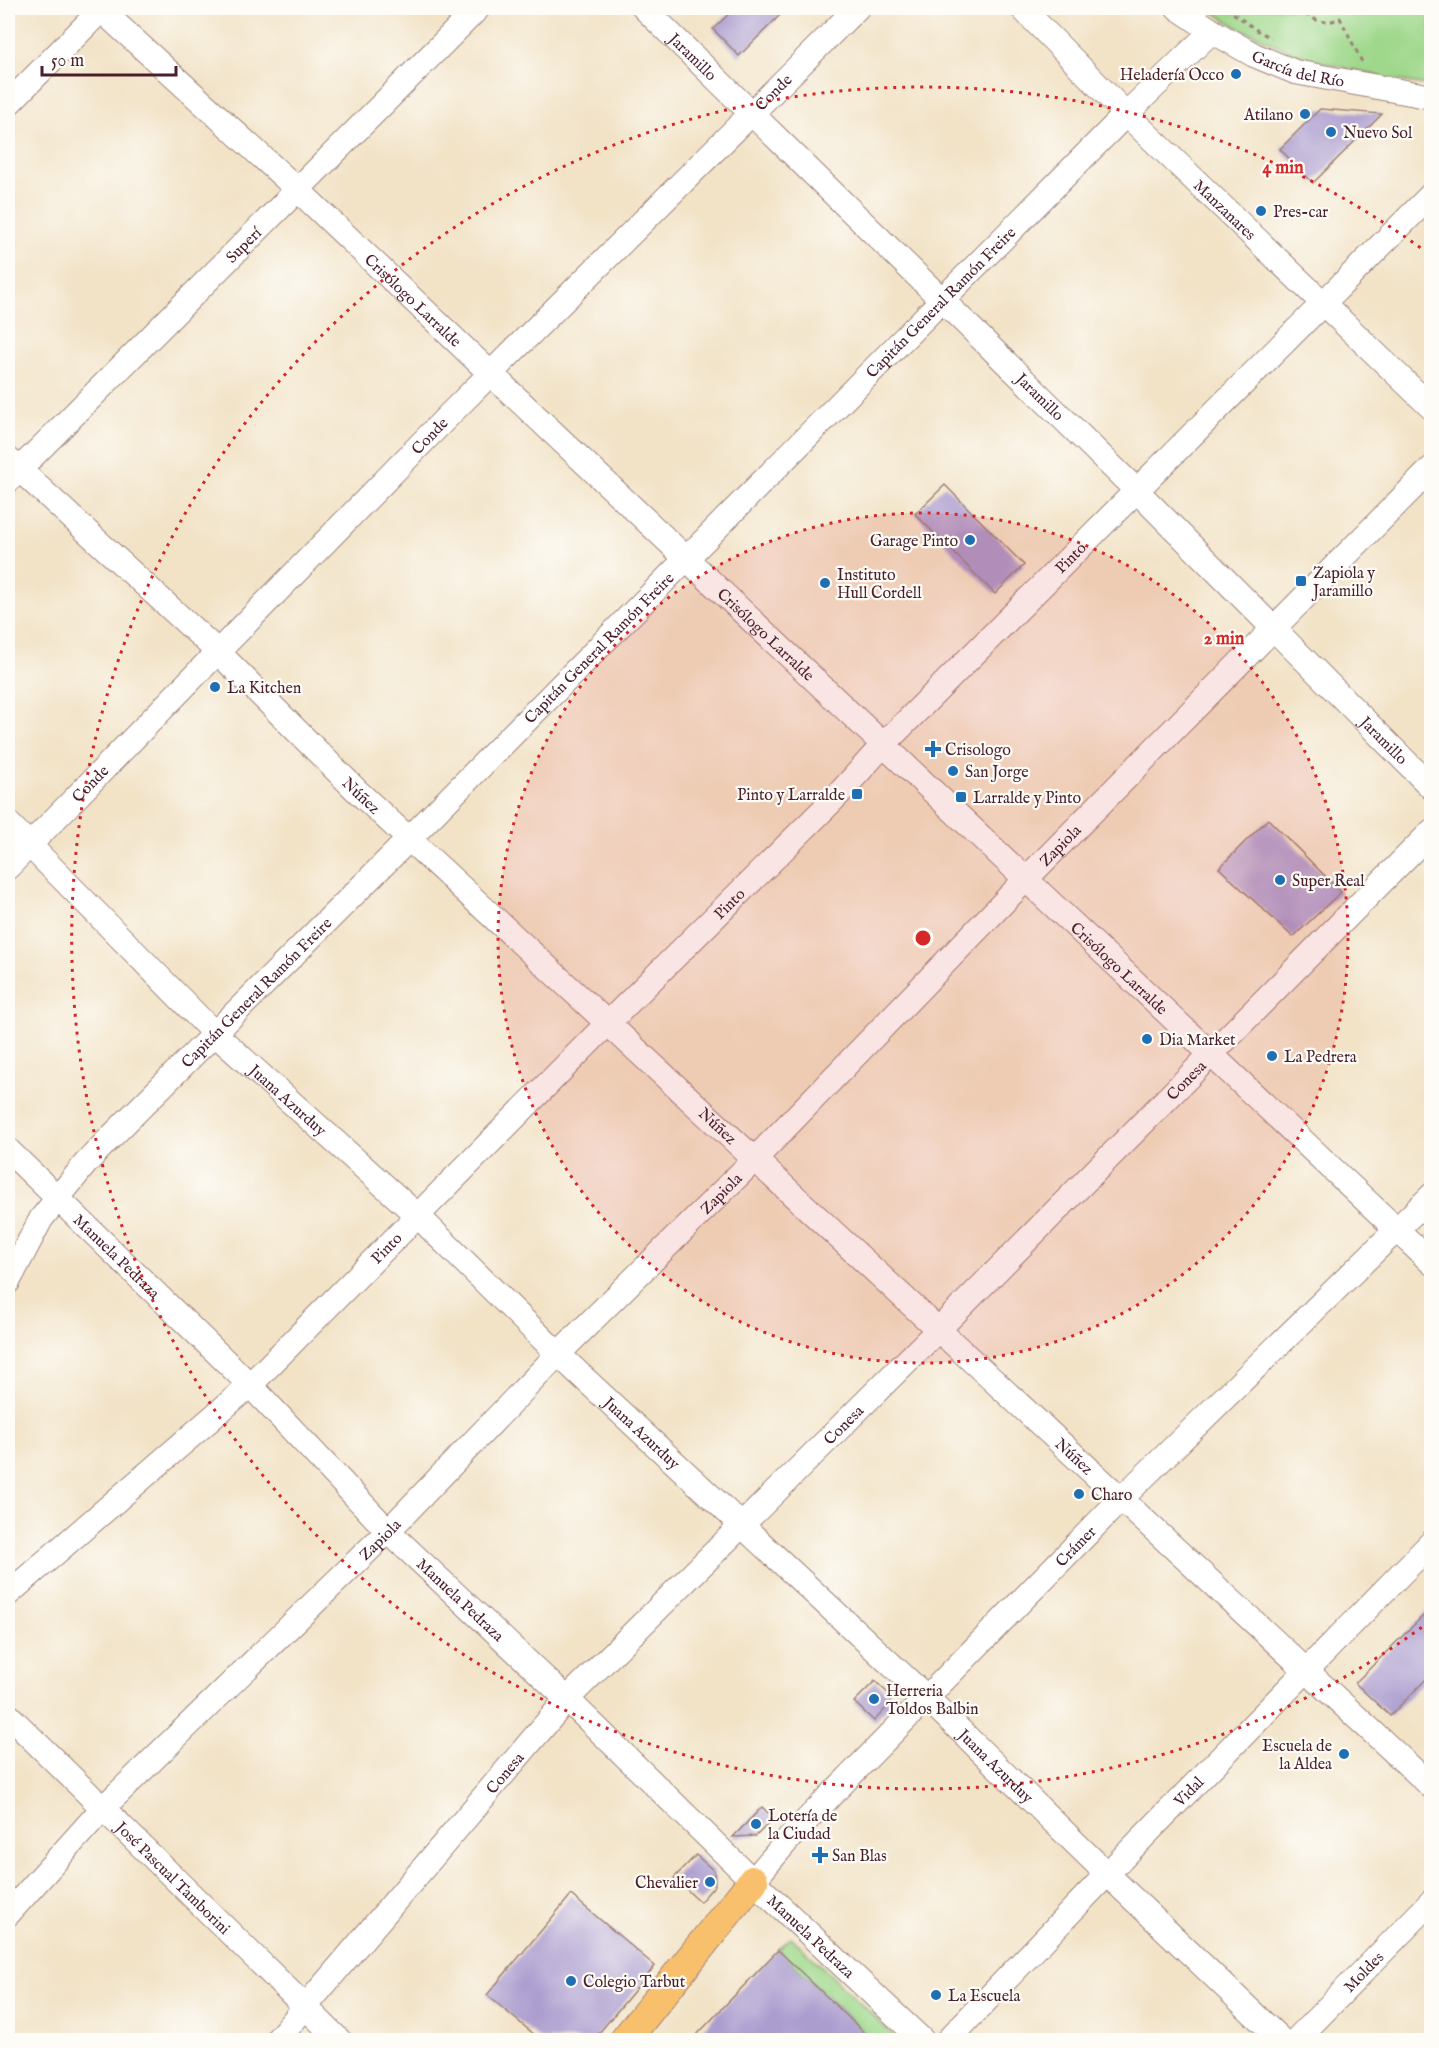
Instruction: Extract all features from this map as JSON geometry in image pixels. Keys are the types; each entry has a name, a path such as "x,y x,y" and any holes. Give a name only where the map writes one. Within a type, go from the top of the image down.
{"main road":[{"path":"627,2039 753,1881"}],"street":[{"name":"Crisólogo Larralde","path":"101,8 297,189 1431,1263"},
{"path":"8,104 101,8"},
{"name":"Superí","path":"11,470 478,8"},
{"name":"Jaramillo","path":"644,8 1136,490 1431,788"},
{"name":"Conde","path":"8,867 217,651 856,8"},
{"name":"Manzanares","path":"1022,8 1126,114 1431,408"},
{"name":"García del Río","path":"1178,8 1254,55 1295,72 1431,97"},
{"name":"Capitán General Ramón Freire","path":"8,1282 41,1219 86,1163 1126,114 1212,31"},
{"name":"Pinto","path":"8,1594 250,1385 419,1217 607,1024 836,797 884,744 1431,194"},
{"name":"Zapiola","path":"8,1914 104,1807 388,1531 558,1354 754,1160 1026,879 1431,468"},
{"name":"Núñez","path":"11,470 217,651 356,790 1431,1787"},
{"name":"Juana Azurduy","path":"8,823 214,1033 419,1217 558,1354 926,1697 1281,2040"},
{"name":"Conesa","path":"277,2040 306,2009 567,1699 939,1329 1431,831"},
{"name":"Manuela Pedraza","path":"8,1150 250,1385 388,1531 567,1699 753,1881 922,2040"},
{"name":"Crámer","path":"753,1881 793,1834 1121,1499 1431,1194"},
{"name":"Vidal","path":"948,2040 1305,1669 1431,1542"},
{"name":"José Pascual Tamborini","path":"8,1715 339,2040"},
{"name":"Moldes","path":"1296,2040 1431,1901"}],"path":[{"path":"1226,8 1258,31 1276,40"},
{"path":"1299,8 1315,19 1326,23 1340,18 1365,67 1356,66"}],"green space":[{"path":"1207,8 1431,8 1431,86 1308,59 1235,26"},
{"path":"791,1937 898,2040 872,2040 778,1950"}],"building":[{"path":"735,8 787,8 739,56 713,29"},
{"name":"Nuevo Sol","path":"1320,109 1382,114 1313,183 1280,149"},
{"name":"Garage Pinto","path":"945,485 1024,565 995,594 915,514"},
{"name":"Super Real","path":"1268,819 1341,892 1293,937 1219,868"},
{"path":"1431,1608 1431,1674 1390,1716 1355,1683"},
{"name":"Herreria Toldos Balbin","path":"875,1681 891,1696 890,1704 874,1721 854,1702"},
{"name":"Lotería de la Ciudad","path":"762,1807 774,1818 756,1836 733,1837"},
{"path":"696,1855 714,1871 715,1885 700,1902 674,1878"},
{"name":"Colegio Tarbut","path":"571,1895 655,1966 593,2040 541,2040 487,1995"},
{"path":"778,1950 872,2040 692,2040"}],"place":[{"name":"Heladería Occo","path":"1236,74"},
{"name":"Atilano","path":"1305,114"},
{"name":"Nuevo Sol","path":"1331,132"},
{"name":"Pres-car","path":"1261,211"},
{"name":"Garage Pinto","path":"970,540"},
{"name":"Zapiola y Jaramillo","path":"1301,581"},
{"name":"Instituto Hull Cordell","path":"825,583"},
{"name":"La Kitchen","path":"215,687"},
{"name":"Crisologo","path":"933,749"},
{"name":"San Jorge","path":"953,771"},
{"name":"Pinto y Larralde","path":"857,794"},
{"name":"Larralde y Pinto","path":"961,797"},
{"name":"Super Real","path":"1280,880"},
{"name":"Dia Market","path":"1147,1039"},
{"name":"La Pedrera","path":"1272,1056"},
{"name":"Charo","path":"1079,1494"},
{"name":"Herreria Toldos Balbin","path":"874,1699"},
{"name":"Escuela de la Aldea","path":"1344,1754"},
{"name":"Lotería de la Ciudad","path":"756,1824"},
{"name":"San Blas","path":"820,1855"},
{"name":"Chevalier","path":"710,1882"},
{"name":"Colegio Tarbut","path":"571,1981"},
{"name":"La Escuela","path":"936,1995"}]}
